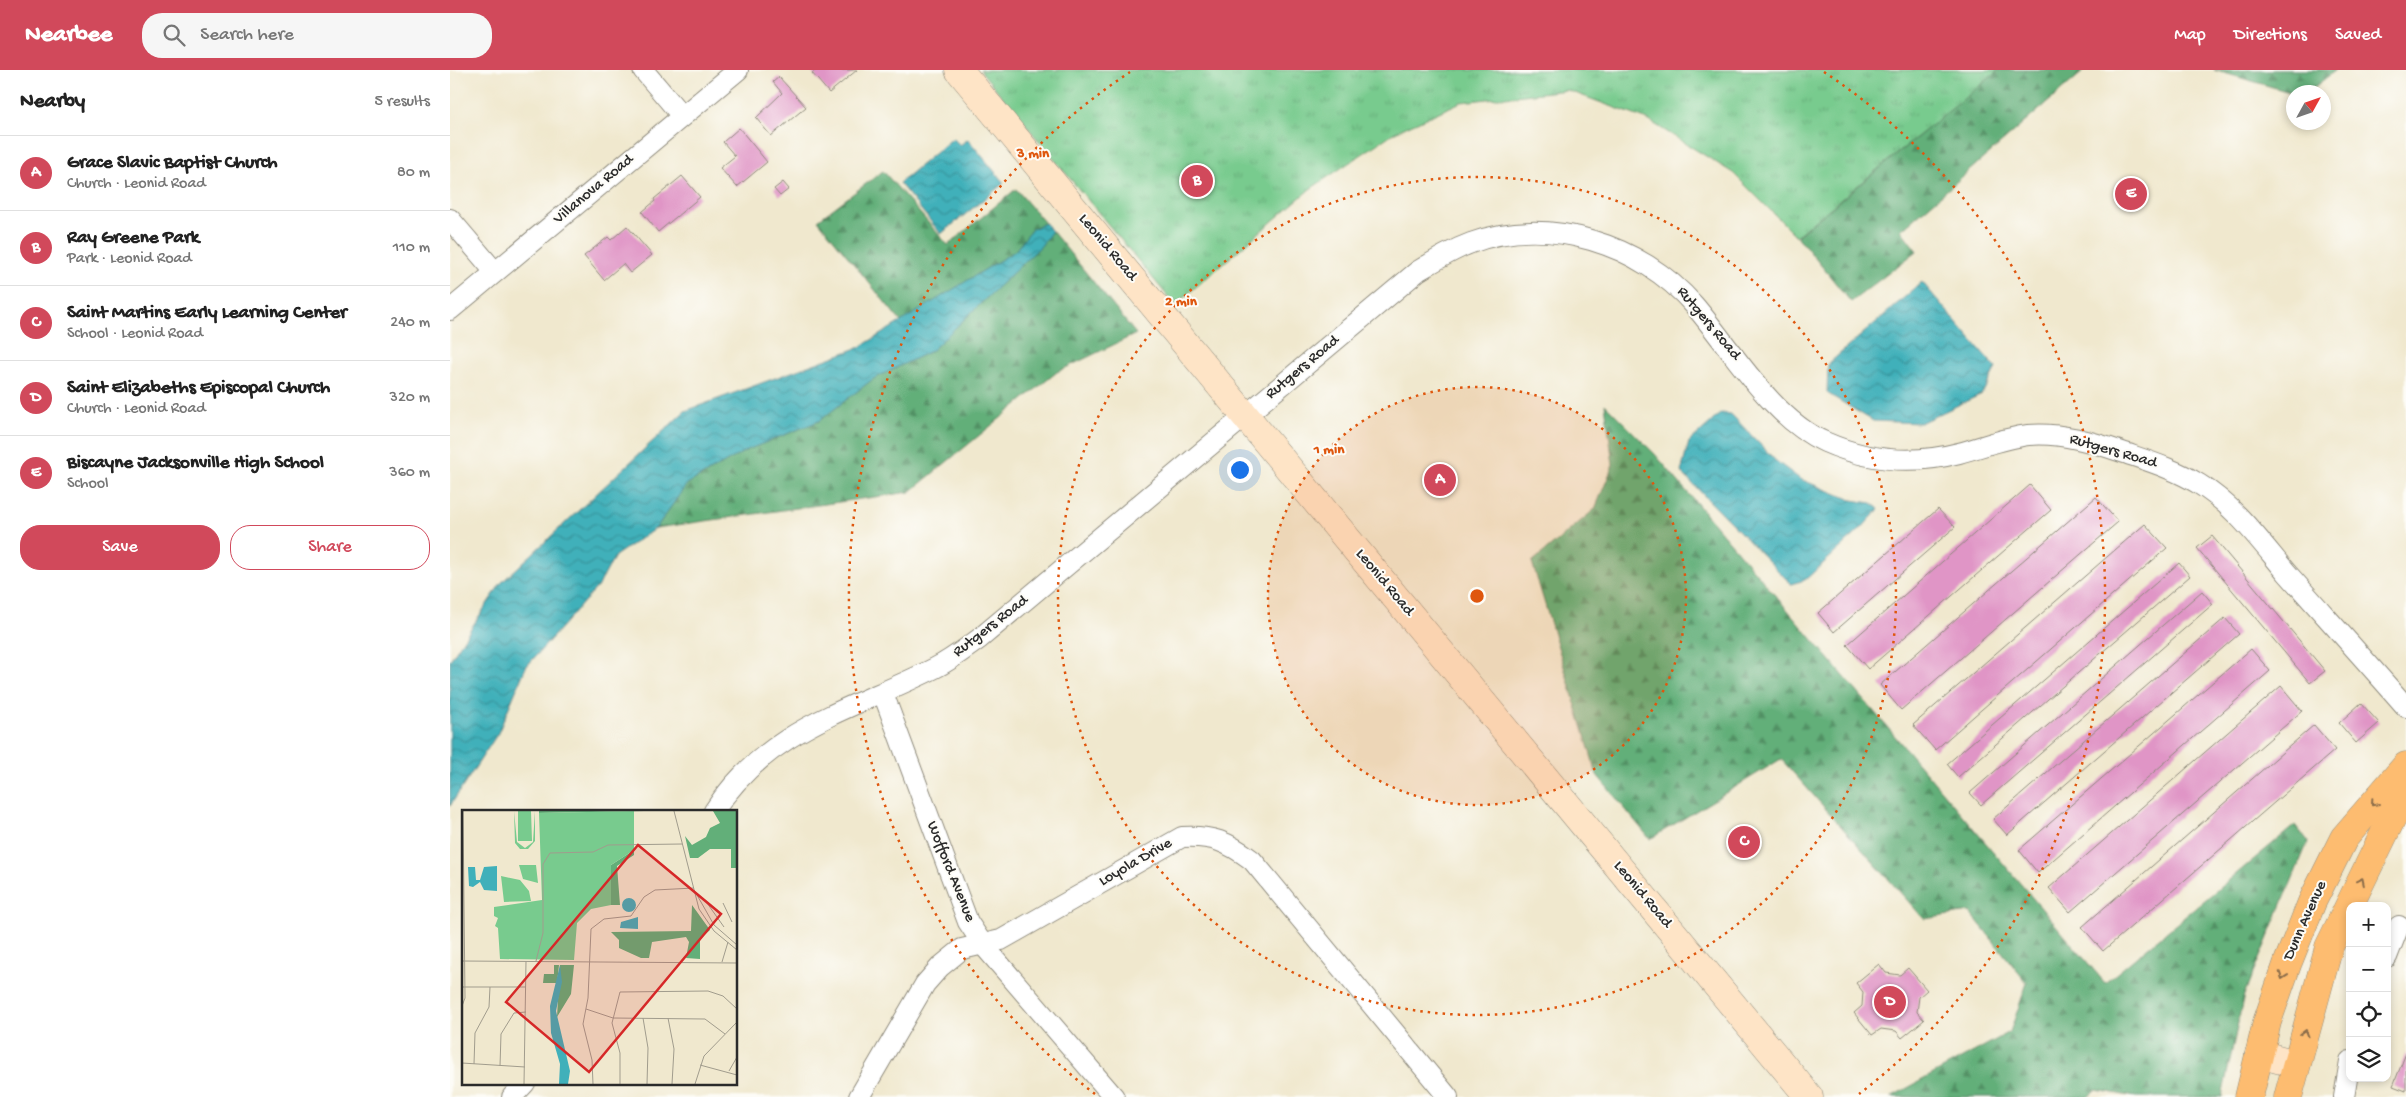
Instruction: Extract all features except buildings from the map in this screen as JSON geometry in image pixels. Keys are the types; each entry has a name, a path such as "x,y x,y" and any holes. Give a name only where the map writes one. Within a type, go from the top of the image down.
{"main road":[{"name":"Dunn Avenue","path":"2249,1097 2259,1054 2288,962 2312,902 2344,838 2406,766"},
{"name":"Dunn Avenue","path":"2288,1097 2329,947 2406,789"}],"street":[{"path":"643,70 682,116"},
{"name":"Villanova Road","path":"450,310 738,70"},
{"name":"Leonid Road","path":"959,70 1809,1097"},
{"path":"450,219 495,272"},
{"name":"Rutgers Road","path":"715,810 735,784 785,739 839,710 883,693 937,667 980,639 1418,271 1448,253 1473,242 1502,235 1537,232 1567,235 1600,242 1630,254 1677,286 1775,405 1796,425 1820,440 1847,452 1877,459 1934,459 2011,437 2033,435 2058,436 2099,444 2174,470 2200,485 2241,518 2406,707"},
{"name":"Wofford Avenue","path":"883,693 960,906 968,922 984,946 1114,1097"},
{"name":"Loyola Drive","path":"859,1097 925,984 935,972 962,949 984,946 1001,940 1182,837 1201,835 1219,840 1252,860 1448,1097"},
{"path":"2391,947 2399,926"},
{"path":"2259,1054 2296,1064"},
{"path":"2344,1097 2346,1082"},
{"path":"512,1097 524,1084"}],"green space":[{"path":"980,70 1999,70 1796,236 1733,173 1648,120 1567,90 1461,102 1395,132 1310,189 1175,305"},
{"path":"1999,70 2085,70 1901,230 1917,251 1851,302 1797,236"},
{"path":"2214,70 2336,70 2317,85 2286,85 2286,91"},
{"path":"883,171 948,245 1016,189 1045,223 1032,229 1015,251 901,322 818,220"},
{"path":"1052,231 1136,334 1057,372 910,492 656,528 687,484 747,450 819,421 873,379 931,351 1041,246"},
{"path":"1605,404 1654,453 2105,983 2295,825 2308,842 2244,995 2222,1097 2136,1097 2096,1090 2088,1097 1891,1097 2010,1032 2027,983 1970,912 1924,919 1781,759 1650,839 1597,775 1532,562 1595,509 1613,465"}],"water":[{"path":"953,138 960,145 968,139 1004,183 941,234 899,183"},
{"path":"1045,223 1052,231 1041,246 931,351 873,379 819,421 747,450 687,484 656,528 615,556 599,585 526,667 498,733 450,806 450,660 501,583 685,411 860,347 1015,251 1032,229"},
{"path":"1922,282 1996,368 1982,394 1920,423 1873,421 1827,393 1828,364"},
{"path":"1721,413 1731,414 1776,461 1800,479 1852,500 1872,503 1879,509 1858,532 1805,580 1791,584 1681,472 1689,442"}],"place":[{"name":"Ray Greene Park","path":"1197,181"},
{"name":"Biscayne Jacksonville High School","path":"2131,194"},
{"name":"Grace Slavic Baptist Church","path":"1440,480"},
{"name":"Saint Martins Early Learning Center","path":"1744,842"},
{"name":"Saint Elizabeths Episcopal Church","path":"1890,1002"}]}
